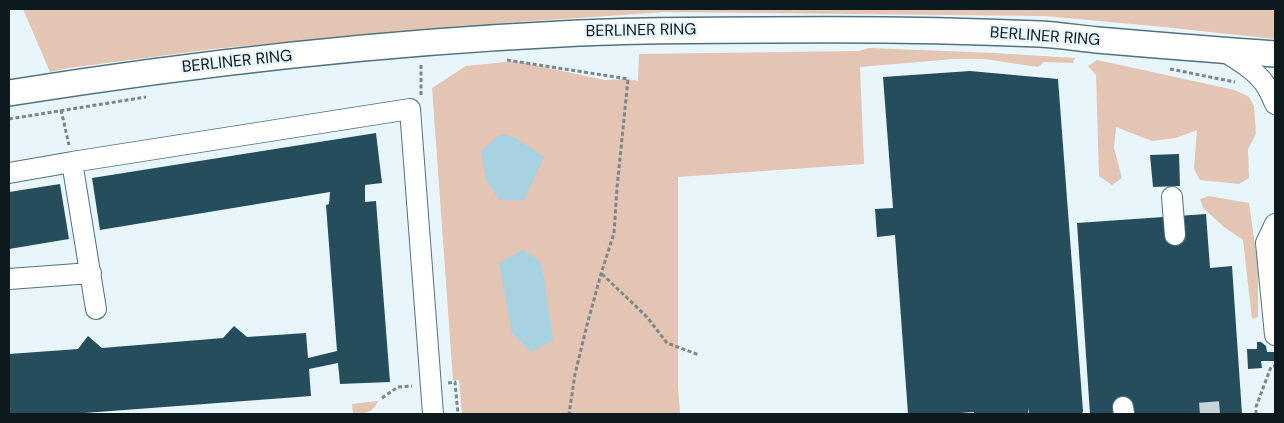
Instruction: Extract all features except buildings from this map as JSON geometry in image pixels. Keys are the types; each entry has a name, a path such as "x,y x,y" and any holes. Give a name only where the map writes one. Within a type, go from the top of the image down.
{"main road":[{"name":"BERLINER RING","path":"9,94 153,71 240,61 460,40 665,30 867,29 1043,34 1092,40 1275,54"}],"street":[{"path":"1220,49 1243,63 1255,74 1272,96"},
{"path":"9,173 410,110 432,414"},
{"path":"72,162 96,309"},
{"path":"1172,197 1175,235"},
{"path":"1275,224 1266,243 1275,334"},
{"path":"9,279 91,273"}],"path":[{"path":"511,56 500,58 628,79 614,233 587,325 575,374 569,414"},
{"path":"410,110 422,98 421,64 430,63"},
{"path":"1166,68 1272,96"},
{"path":"9,120 149,96"},
{"path":"61,110 72,162"},
{"path":"601,274 647,317 668,343 699,355"},
{"path":"1256,414 1256,407 1271,367 1275,366"},
{"path":"455,382 458,414"}],"shaded area":[{"path":"23,9 1275,9 1275,39 1045,16 666,12 459,26 213,49 50,72"},
{"path":"869,48 1075,58 1073,63 1044,62 1038,67 984,59 954,59 860,67 864,164 678,177 678,385 680,414 462,414 459,380 453,380 432,88 466,66 515,61 605,80 628,79 638,81 639,54 859,51"},
{"path":"1097,60 1235,90 1249,97 1254,106 1256,134 1248,149 1249,178 1239,184 1200,180 1194,169 1197,130 1176,138 1152,141 1116,127 1114,148 1122,178 1112,185 1099,176 1096,75 1088,66"},
{"path":"1209,196 1249,203 1258,266 1258,317 1252,319 1243,240 1224,227 1203,208 1200,199"},
{"path":"378,401 374,408 368,412 353,414 352,404"}],"water":[{"path":"501,134 514,137 544,157 524,200 500,200 486,180 481,151"},
{"path":"523,250 540,261 553,340 531,352 512,333 499,263"}],"tunnel":[{"path":"1209,402 1210,414"}]}
